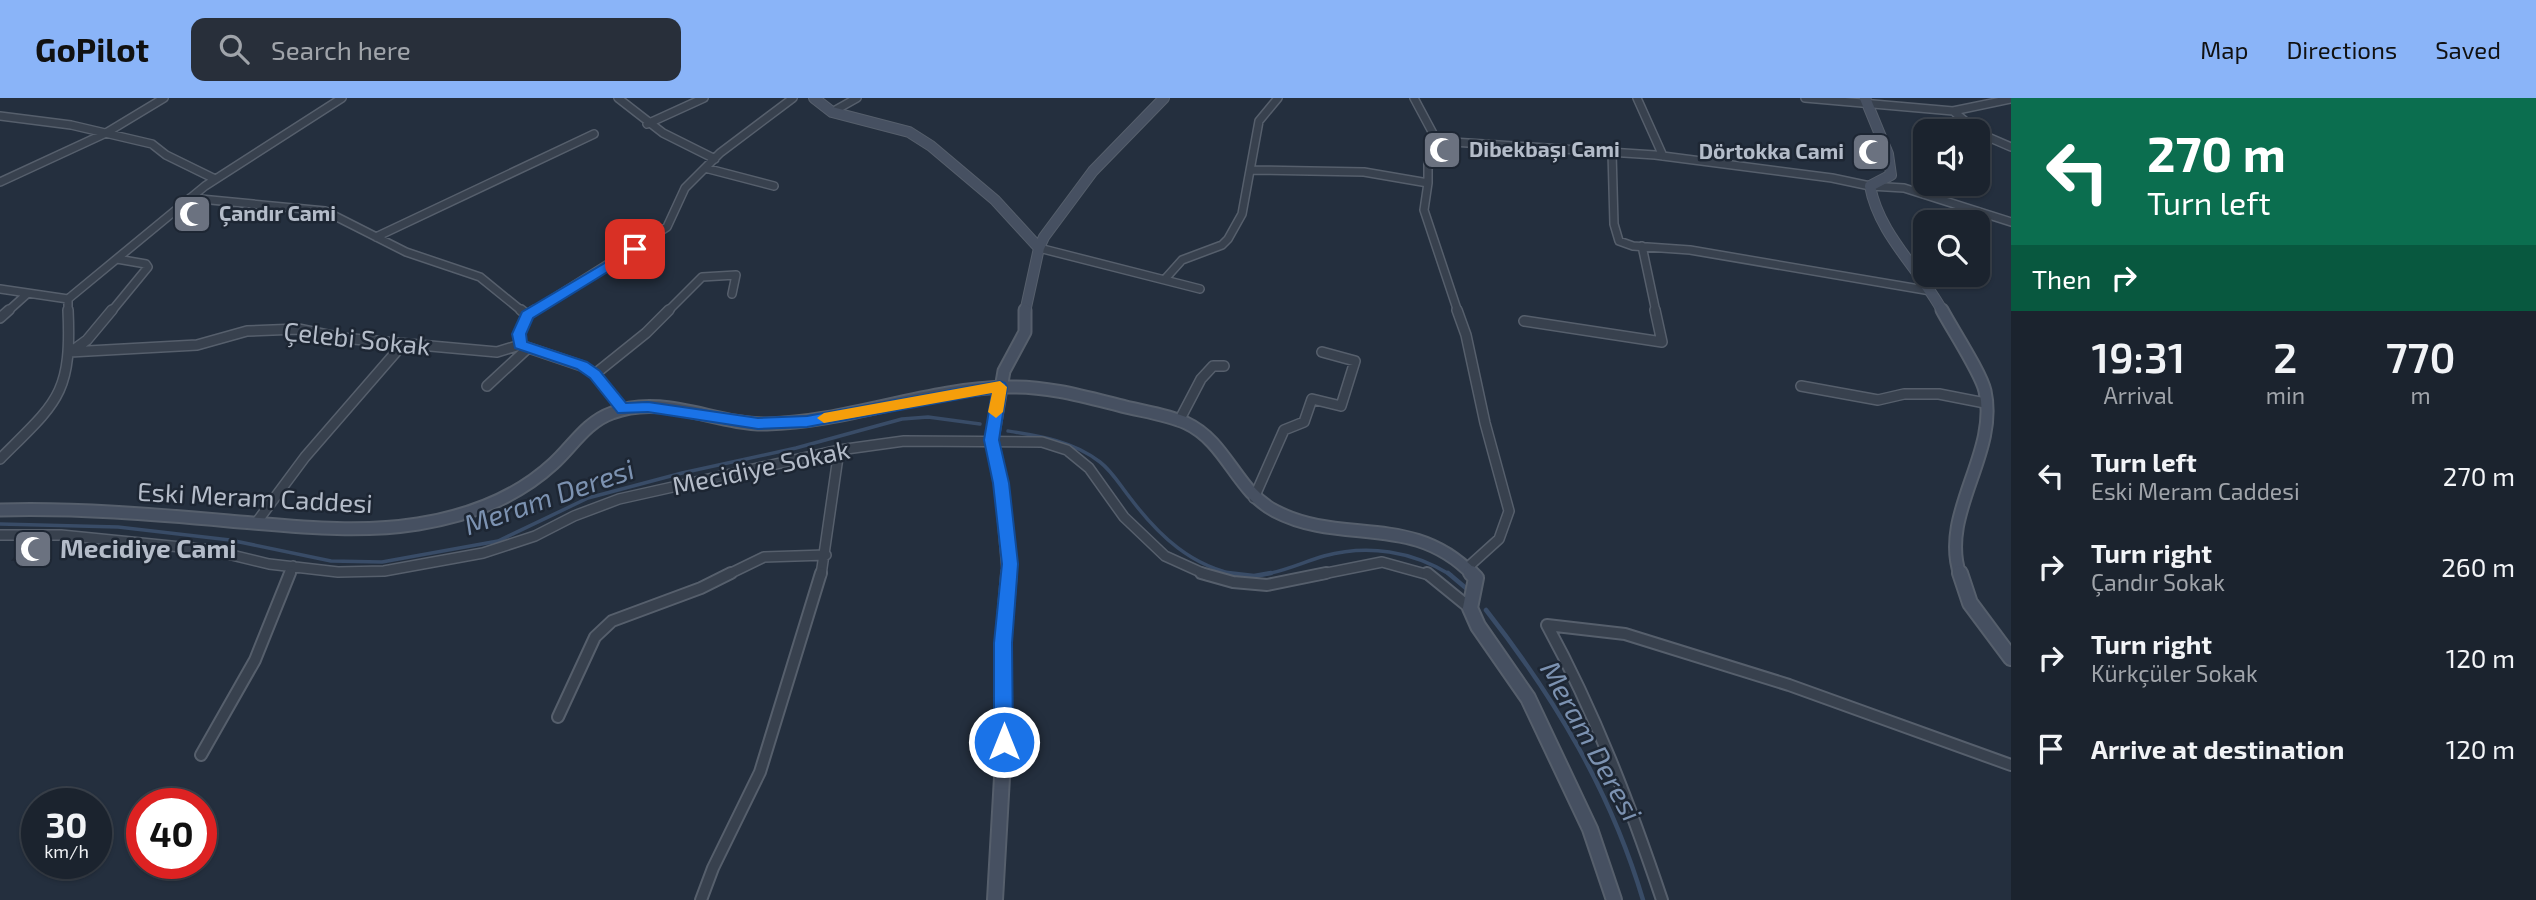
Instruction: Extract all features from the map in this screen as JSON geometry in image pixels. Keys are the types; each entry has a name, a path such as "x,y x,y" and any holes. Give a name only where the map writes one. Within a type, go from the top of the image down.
{"street":[{"path":"143,98 153,103"},
{"path":"0,182 106,133 164,98"},
{"path":"0,289 68,299 190,198 278,137 309,121 342,98"},
{"path":"618,98 647,124 674,142 715,159"},
{"path":"647,124 704,98"},
{"path":"524,347 519,334 527,315 667,227 685,188 715,159 774,110 793,98"},
{"path":"814,98 832,111 909,132 931,146 995,200 1039,248 1199,289"},
{"path":"832,111 857,98"},
{"path":"995,900 1004,742 1003,643 1010,564 1001,483 992,440 1000,387 1004,371 1025,332 1025,309 1039,248 1093,171 1164,98"},
{"path":"1165,279 1182,260 1222,245 1228,239 1242,214 1259,121 1278,98"},
{"path":"1414,98 1437,141"},
{"path":"1637,98 1663,156"},
{"path":"1805,98 1866,100 1953,111 2009,101"},
{"path":"1866,100 1888,154 1891,174 1870,186"},
{"path":"1953,111 1981,134 2011,147"},
{"path":"0,116 106,133 152,144 166,155 215,180"},
{"path":"376,237 594,134"},
{"path":"1614,900 1590,829 1528,698 1478,626 1469,608 1476,578 1468,567 1499,539 1510,511 1485,423 1466,335 1424,210 1428,183 1428,145 1437,141 1663,156 1832,178 1870,186 1904,188 2011,222"},
{"path":"1612,152 1614,224 1619,241 1690,250 1931,291"},
{"path":"705,168 774,186"},
{"path":"1252,170 1364,172 1428,183"},
{"path":"1870,186 1873,203 1893,240 1931,291 1985,390 1987,433 1962,509 1955,559 1970,603 2011,658"},
{"path":"190,198 326,211 406,253 480,277 527,315"},
{"path":"1524,321 1661,342 1642,246"},
{"path":"70,352 87,340 148,267 146,264 117,259"},
{"path":"595,374 646,333 702,277 736,275 732,294"},
{"path":"0,318 27,294"},
{"path":"0,459 49,409 58,395 70,352 68,299"},
{"name":"Çelebi Sokak","path":"70,352 197,345 247,331 298,329 342,338 497,352 524,347"},
{"path":"256,523 306,457 403,344"},
{"path":"524,347 582,366 595,374 623,409"},
{"path":"487,386 524,347"},
{"path":"1254,498 1283,430 1304,422 1312,399 1341,406 1355,361 1322,352"},
{"path":"1179,421 1201,379 1213,366 1224,366"},
{"path":"1801,386 1878,400 1904,394 1939,394 1986,403"},
{"name":"Eski Meram Caddesi","path":"0,510 57,508 346,531 394,527 476,511 506,500 529,485 588,426 632,406 758,424 807,421 1000,387 1052,391 1179,421 1214,440 1254,498 1275,512 1307,524 1387,533 1429,542 1448,551 1468,567"},
{"name":"Mecidiye Sokak","path":"0,534 61,535 211,550 269,564 338,572 384,571 470,556 535,536 574,516 619,499 839,450 904,441 1042,442 1067,450 1089,468 1124,517 1165,556 1200,573 1233,583 1267,585 1382,562 1427,573 1469,608"},
{"path":"701,900 713,868 760,772 826,555 839,450"},
{"path":"558,717 595,637 612,621 701,588 764,558 826,555"},
{"path":"201,755 255,660 293,566"},
{"path":"1662,900 1628,794 1568,661 1547,625 1637,638 1789,685 2011,765"}],"building":[{"name":"Mecidiye Cami","path":"27,542 49,542 36,560 13,560"}],"waterway":[{"name":"Meram Deresi","path":"0,524 118,527 230,540 331,561 382,562 498,541 588,498 682,473 796,448 902,419 928,417 980,424"},
{"name":"Meram Deresi","path":"1008,431 1056,440 1090,455 1109,470 1142,513 1178,548 1206,565 1233,574"},
{"name":"Meram Deresi","path":"1261,575 1340,552 1373,550 1421,560 1449,574"},
{"name":"Meram Deresi","path":"1228,573 1233,574"},
{"name":"Meram Deresi","path":"1233,574 1254,576 1271,573"},
{"name":"Meram Deresi","path":"1233,574 1239,575"},
{"name":"Meram Deresi","path":"1449,574 1467,589"},
{"name":"Meram Deresi","path":"1486,610 1535,677 1578,748 1615,822 1643,900"}],"slow traffic":[{"path":"824,418 1000,387 996,412"}],"place":[{"name":"Dibekbaşı Cami","path":"1442,150"},
{"name":"Dörtokka Cami","path":"1871,152"},
{"name":"Çandır Cami","path":"192,214"},
{"name":"Mecidiye Cami","path":"33,549"}],"route":[{"path":"635,249 527,315 519,334 520,345 582,366 595,374 623,409 632,406 648,407 758,424 807,421 1000,387 992,440 1001,483 1010,564 1003,643 1004,742"}]}
